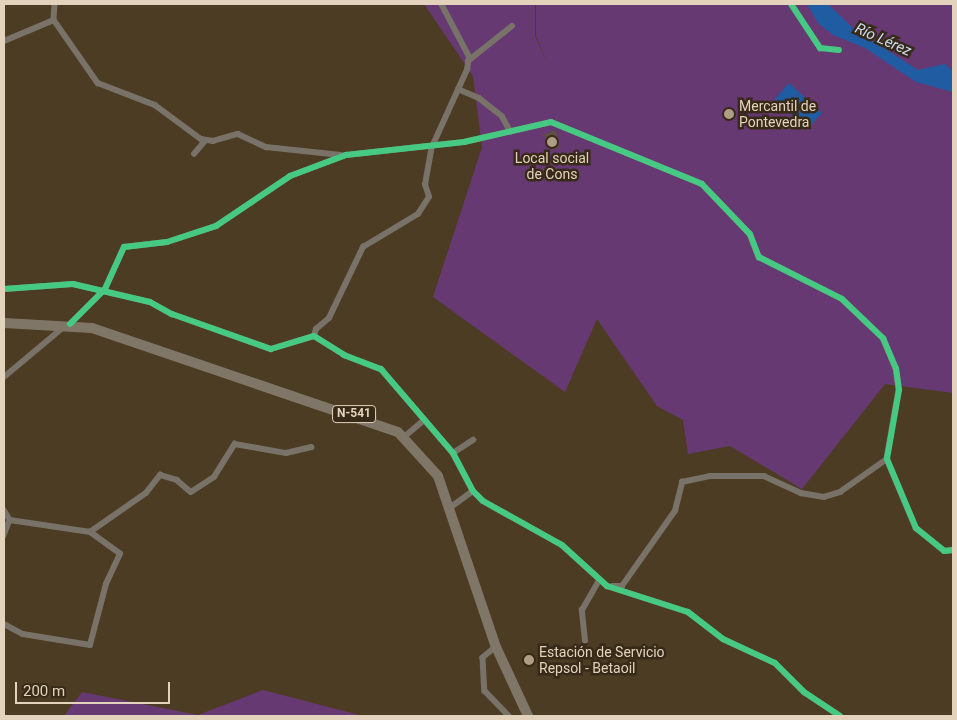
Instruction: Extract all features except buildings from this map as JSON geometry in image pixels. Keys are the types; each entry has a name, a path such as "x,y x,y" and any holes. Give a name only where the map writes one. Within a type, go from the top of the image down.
{"highway":[{"name":"N-541","path":"4,323 68,324 369,419 404,437 438,476 451,507 496,647 528,716"}],"street":[{"path":"55,4 54,20 98,83 155,105 206,141"},
{"path":"314,336 316,329 329,318 363,248 418,214 429,197 425,185 432,147 458,89 468,61 465,42 442,4"},
{"path":"4,41 54,20"},
{"path":"468,61 512,26"},
{"path":"458,89 479,98 502,116 512,132"},
{"path":"194,154 206,141 238,134 266,147 346,155 432,147 558,124 702,184 750,234 759,257 850,305 883,338 896,368 898,396 887,459 916,528 944,551 953,550"},
{"path":"4,377 68,324 100,293 124,247 167,242 216,226 290,176 346,155"},
{"path":"4,289 73,284 100,293 150,302 172,314 271,350 314,336"},
{"path":"314,336 344,355 389,374 424,420 453,453 473,491 562,545 599,581 607,586 688,612 723,639 775,663 804,692 840,716"},
{"path":"404,437 424,420"},
{"path":"453,453 473,440"},
{"path":"90,532 146,493 160,475 177,480 190,492 214,477 235,444 286,453 311,446"},
{"path":"607,586 624,583 675,510 682,482 710,476 764,476 801,493 824,497 840,492 887,459"},
{"path":"451,507 473,491"},
{"path":"4,510 10,520"},
{"path":"4,624 24,634 90,645 106,584 120,554 90,532 10,520"},
{"path":"4,536 10,520"},
{"path":"585,641 582,610 599,581"},
{"path":"496,647 483,658 484,684 509,716"}],"shaded area":[{"path":"424,4 535,4 535,36 547,63 536,36 536,4 953,4 953,393 885,384 802,489 730,446 688,454 683,420 657,406 597,319 565,392 433,297 482,147 473,76"},
{"path":"263,690 363,716 64,716 82,692 198,715"}],"water":[{"path":"807,4 828,4 853,28 918,70 945,64 953,71 953,92 916,82 865,48 833,35 818,23"},
{"path":"789,83 822,113 808,128 775,99"}],"cycle path":[{"path":"791,4 820,48 839,50"},
{"path":"70,324 105,289 124,247 167,242 216,226 290,176 346,155 464,142 551,122 702,184 750,234 759,257 842,299 883,338 896,368 899,390 887,459 916,528 944,551 953,550"},
{"path":"4,289 73,284 150,302 172,314 271,349 314,336 344,355 381,369 453,453 473,491 483,501 562,545 607,586 688,612 723,639 775,663 804,692 840,716"}],"place":[{"name":"Mercantil de Pontevedra","path":"729,114"},
{"name":"Local social de Cons","path":"552,142"},
{"name":"Estación de Servicio Repsol - Betaoil","path":"529,660"}],"water label":[{"name":"Río Lérez","path":"883,40"}]}
